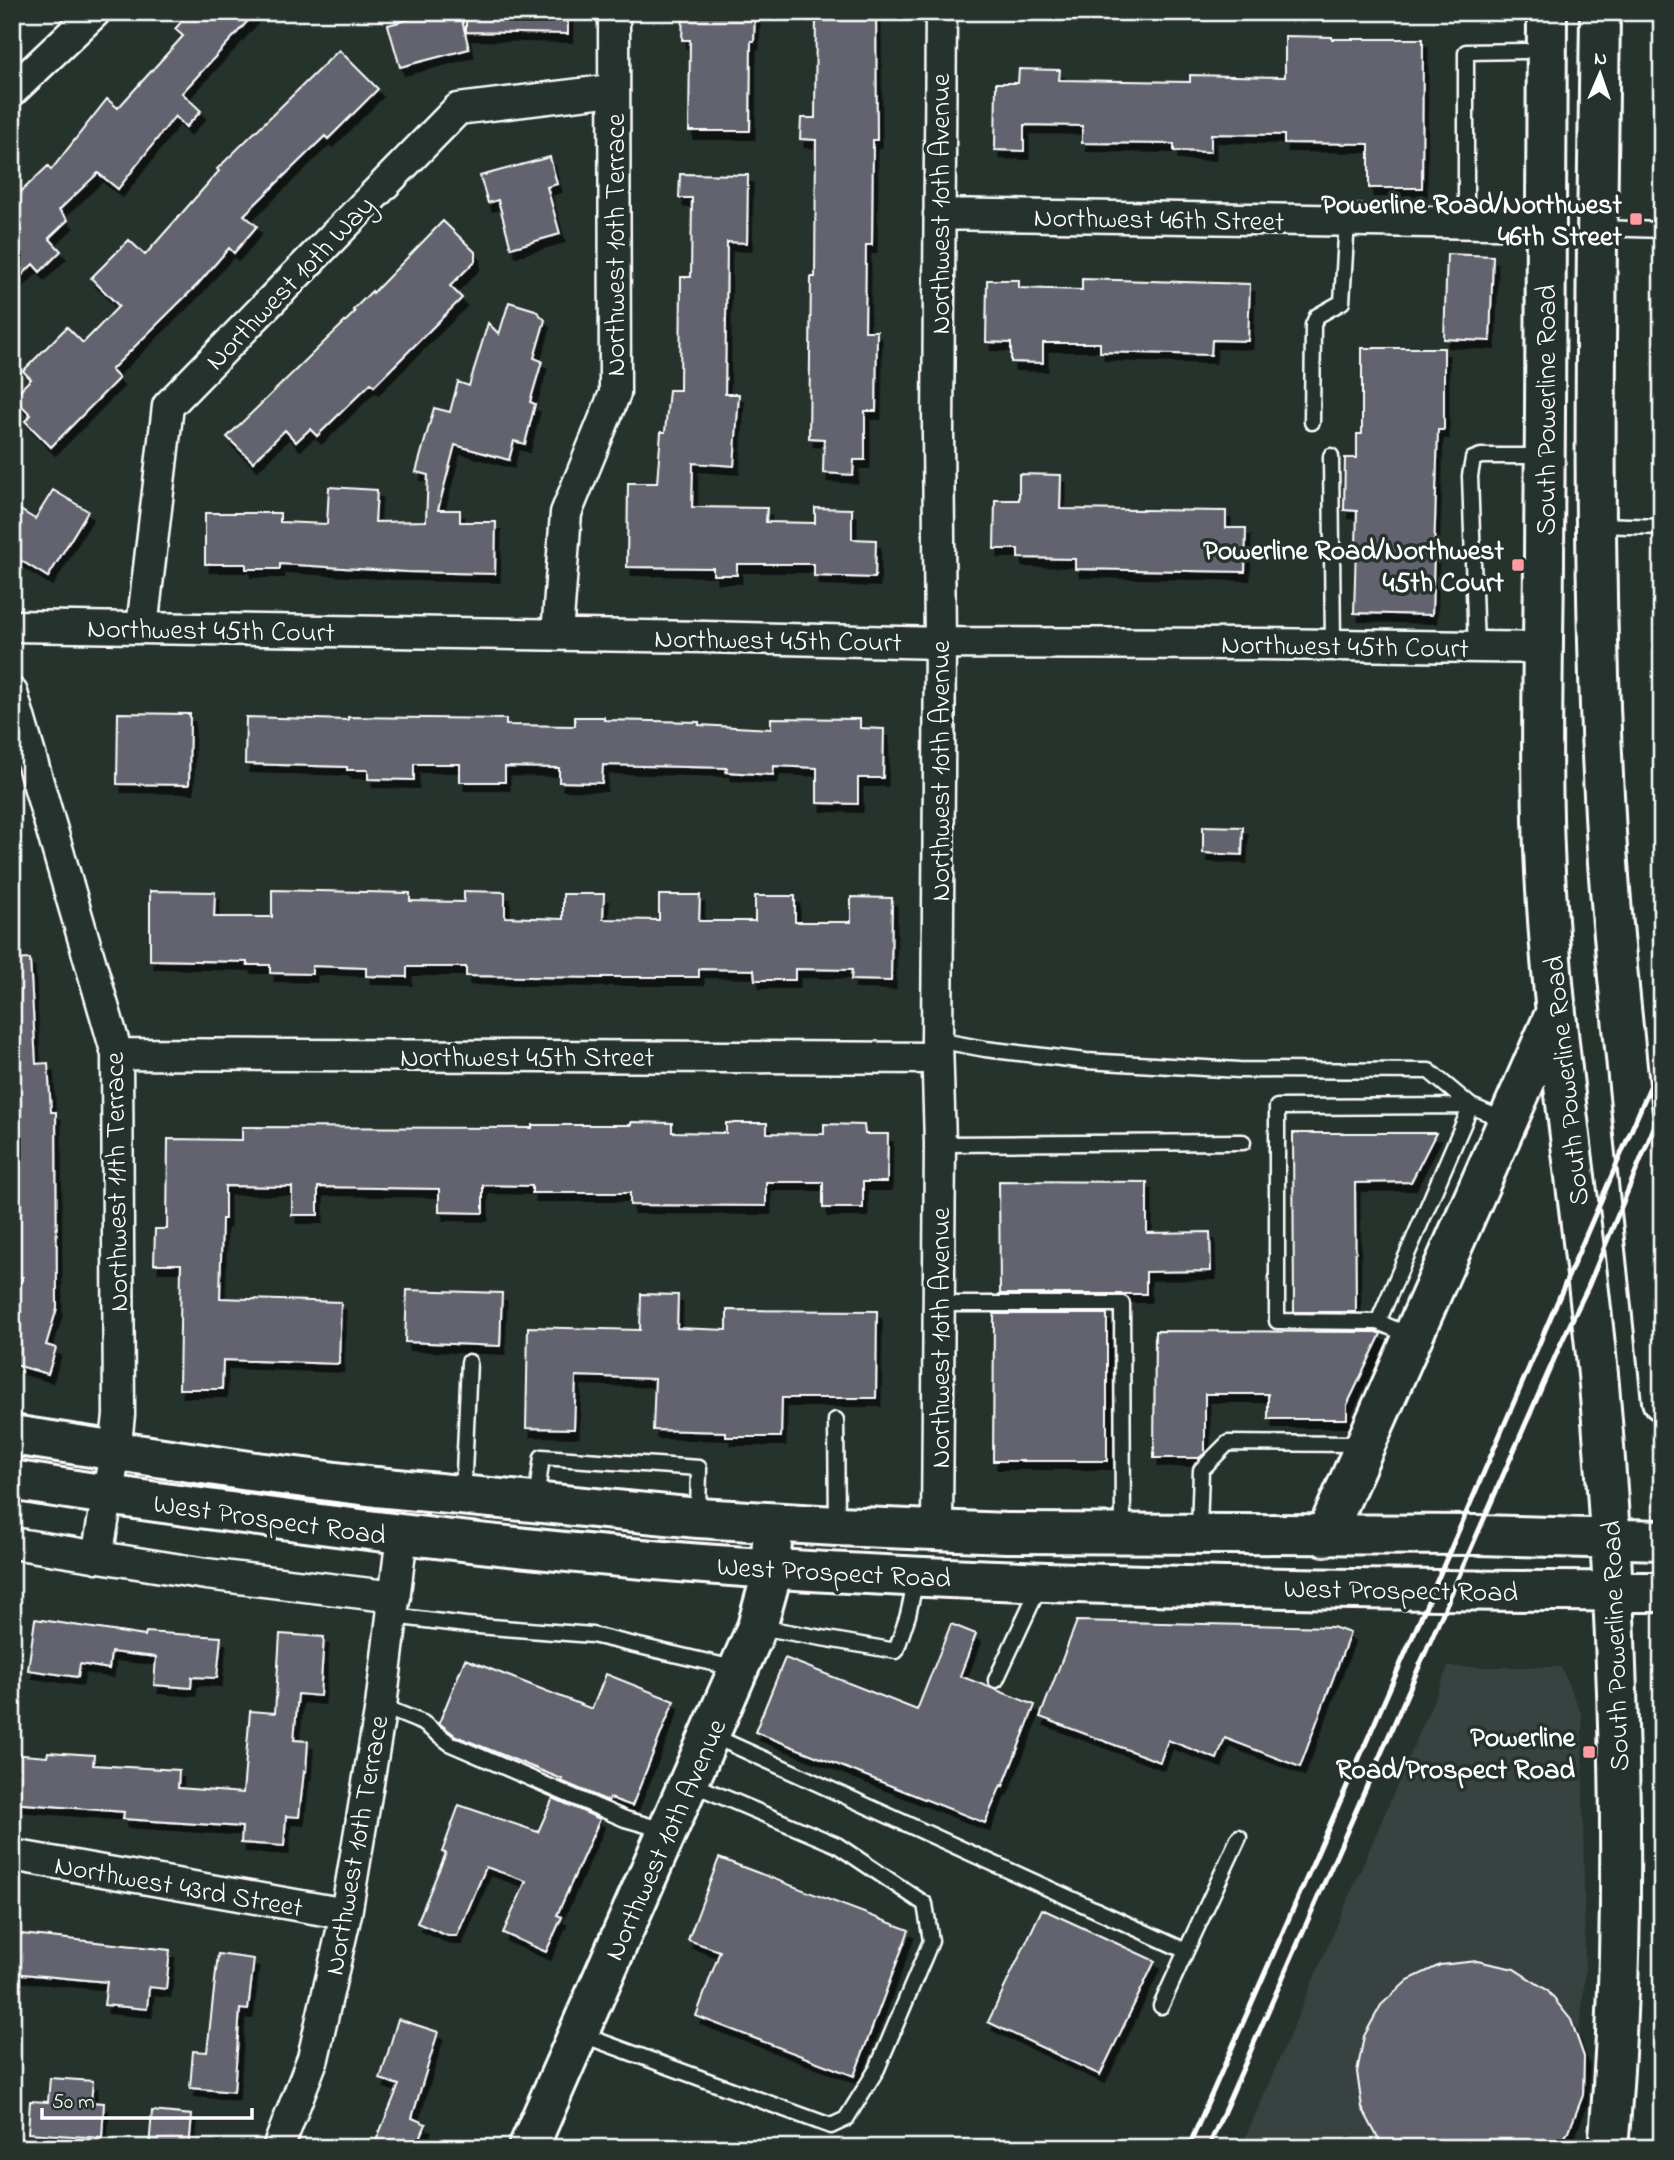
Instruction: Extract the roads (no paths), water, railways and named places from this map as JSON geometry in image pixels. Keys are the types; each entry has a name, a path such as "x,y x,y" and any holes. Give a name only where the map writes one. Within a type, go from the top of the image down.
{"main road":[{"name":"South Powerline Road","path":"1547,12 1544,843 1555,1014 1598,1380 1617,1651 1620,1889 1617,2015 1608,2148"},
{"name":"South Powerline Road","path":"1600,12 1597,525 1601,728 1608,872 1661,1390"},
{"path":"1547,141 1572,198 1598,228"},
{"path":"1547,224 1573,249 1598,289"},
{"path":"1325,1536 1555,1014"},
{"name":"West Prospect Road","path":"12,1435 249,1471 463,1496 698,1518 836,1526 1123,1535 1478,1535 1662,1540"},
{"name":"West Prospect Road","path":"12,1480 402,1535 600,1555 771,1568 1041,1580 1433,1590 1662,1592"},
{"name":"Northwest 10th Avenue","path":"528,2148 757,1627 768,1591 774,1522"}],"street":[{"path":"12,91 95,12"},
{"name":"Northwest 10th Terrace","path":"557,635 566,513 615,393 614,12"},
{"name":"Northwest 10th Avenue","path":"937,1530 941,12"},
{"name":"Northwest 10th Way","path":"142,628 168,406 458,109 613,90"},
{"name":"Northwest 46th Street","path":"939,214 1547,224"},
{"name":"Northwest 45th Court","path":"12,626 940,643 1543,648"},
{"name":"Northwest 11th Terrace","path":"12,692 117,1054 119,1400 115,1452 97,1557"},
{"name":"Northwest 45th Street","path":"117,1054 937,1049"},
{"name":"Northwest 10th Terrace","path":"278,2148 313,2058 346,1914 381,1706 402,1535"},
{"path":"12,1543 242,1578 394,1607"},
{"name":"Northwest 43rd Street","path":"12,1855 346,1914"}],"lane":[{"path":"1466,222 1466,52 1525,51"},
{"path":"1311,422 1313,325 1317,316 1342,302 1347,220"},
{"path":"1598,228 1662,230"},
{"path":"1331,456 1333,645"},
{"path":"1476,647 1470,476 1473,459 1481,456 1545,456"},
{"path":"1597,525 1662,527"},
{"path":"937,1049 998,1050 1128,1063 1239,1070 1429,1071 1471,1106 1508,1122"},
{"path":"1378,1322 1471,1106"},
{"path":"1413,1337 1378,1322 1277,1321 1277,1107 1471,1106"},
{"path":"940,1144 1243,1142"},
{"path":"939,1304 1122,1304 1123,1535"},
{"path":"463,1496 469,1362"},
{"path":"836,1420 836,1526"},
{"path":"1199,1534 1201,1469 1228,1443 1366,1444"},
{"path":"757,1627 896,1651 917,1575"},
{"path":"996,1679 1041,1580"},
{"path":"394,1607 466,1625 592,1635 739,1670"},
{"path":"381,1706 423,1723 452,1744 625,1819 667,1831"},
{"path":"710,1734 1186,1951"},
{"path":"578,2034 831,2126 846,2119 877,2069 931,1941 925,1904 837,1845 689,1782"},
{"path":"1161,2006 1238,1837"}],"railway":[{"path":"1188,2148 1662,1059"},
{"path":"1208,2148 1588,1287 1662,1108"}],"place":[{"name":"Powerline Road/Northwest 46th Street","path":"1636,219"},
{"name":"Powerline Road/Northwest 45th Court","path":"1518,565"},
{"name":"Powerline Road/Prospect Road","path":"1589,1752"}]}
